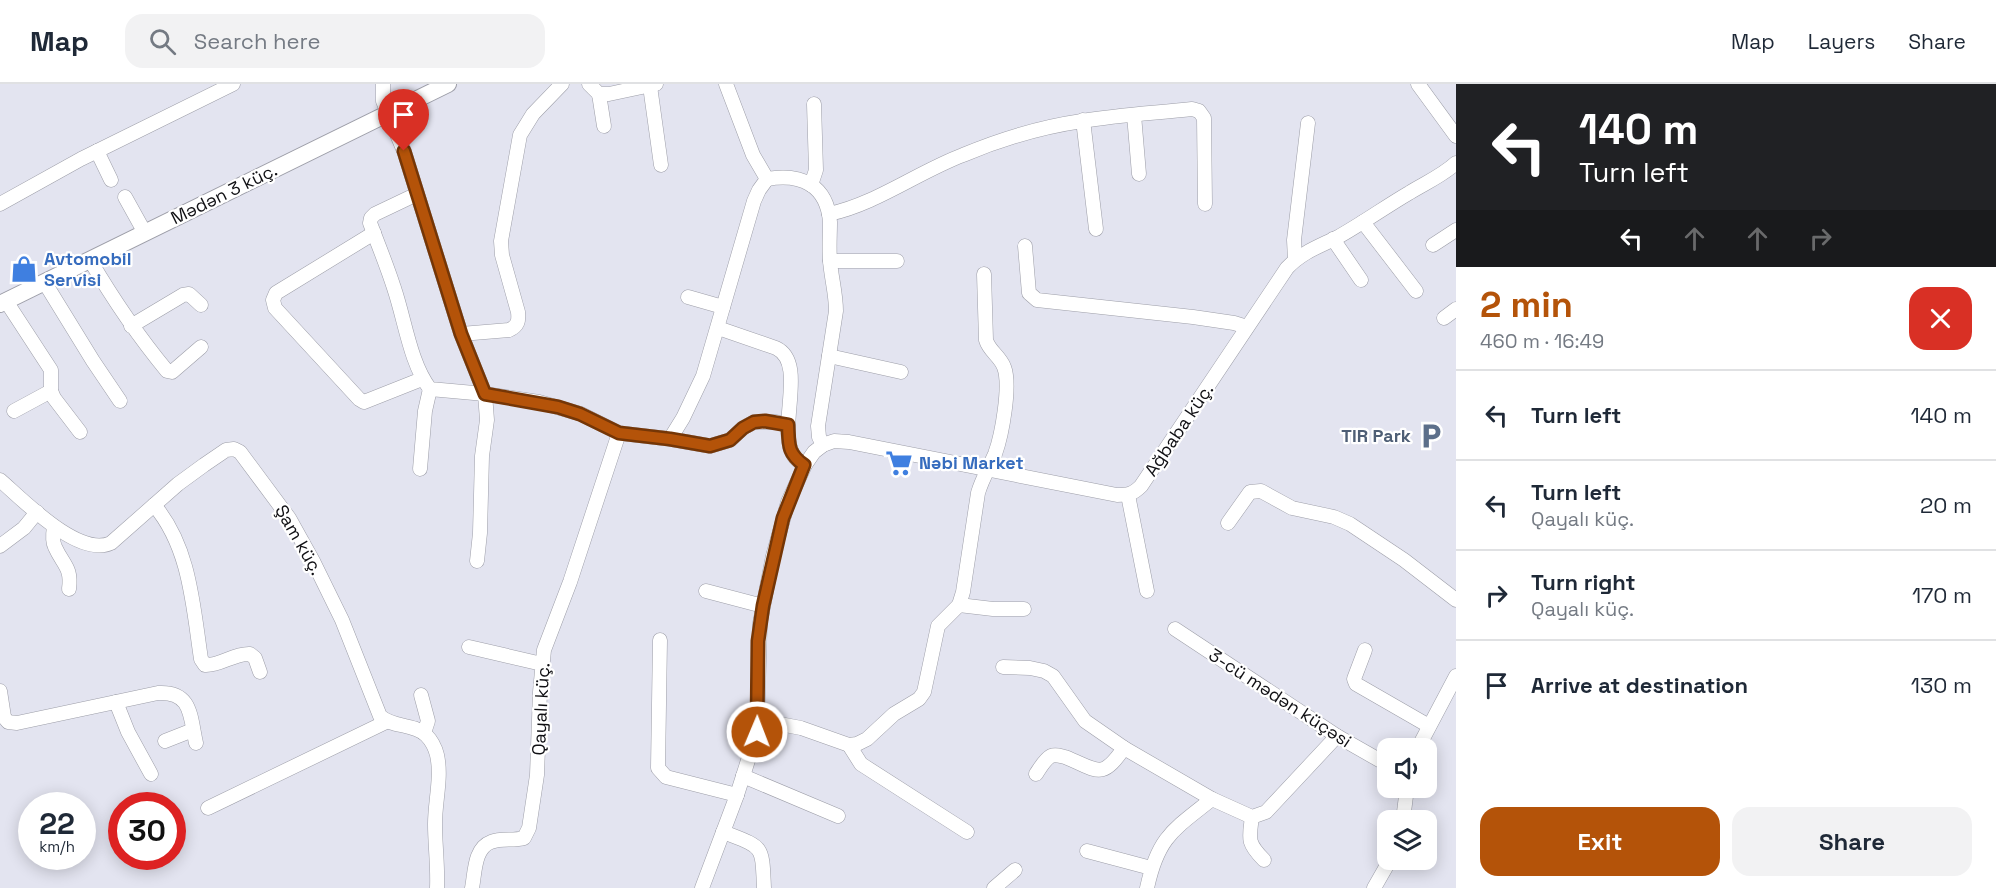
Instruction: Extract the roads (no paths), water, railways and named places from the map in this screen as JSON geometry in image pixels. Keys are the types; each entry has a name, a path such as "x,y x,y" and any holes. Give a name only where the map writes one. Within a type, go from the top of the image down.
{"main road":[{"name":"Mədən 3 küç.","path":"3,303 448,84"}],"street":[{"path":"0,204 97,151 233,84"},
{"path":"383,84 383,101 404,151 461,334 485,394 487,420 482,456 477,561"},
{"path":"461,334 509,330 514,328 519,321 502,255 501,241 516,153 520,135 525,126 533,114 562,84"},
{"path":"726,84 753,154 767,179"},
{"path":"1418,84 1456,136"},
{"path":"594,89 609,94 653,85 662,165"},
{"path":"594,89 604,126"},
{"path":"811,185 816,170 814,104"},
{"path":"829,214 867,201 962,155 1031,131 1083,120 1192,109 1199,111 1204,118 1204,204"},
{"path":"1134,115 1139,174"},
{"path":"1083,120 1096,229"},
{"path":"1295,260 1294,240 1308,123"},
{"path":"97,151 111,180"},
{"name":"Ağbaba küç.","path":"1128,495 1141,486 1287,268 1305,252 1363,222 1447,172 1456,163"},
{"path":"670,439 695,396 703,376 754,201 767,179 783,176 797,178 811,185 819,192 829,214 830,261 836,293 836,310 818,426 819,437 823,445"},
{"path":"417,194 375,214 370,223 426,384 420,470"},
{"path":"125,197 145,233"},
{"path":"1363,222 1416,291"},
{"path":"1433,245 1456,230"},
{"path":"374,233 276,293 273,300 275,308 364,402 426,384 558,407 580,414 619,433 710,446 730,440 754,422 765,421 788,425"},
{"path":"1333,239 1361,280"},
{"path":"1025,246 1029,293 1036,300 1193,317 1247,327"},
{"path":"90,260 131,326 167,371 172,372 177,369 201,347"},
{"path":"830,261 897,261"},
{"path":"758,720 801,728 849,745 857,744 867,739 894,714 919,699 924,692 939,626 959,605 963,592 978,493 1000,438 1006,376 1004,364 988,347 986,340 984,274"},
{"path":"45,283 120,401"},
{"path":"131,326 183,295 189,294 201,305"},
{"path":"687,297 723,307"},
{"path":"3,303 51,370 51,391 54,398 80,432"},
{"path":"1444,318 1456,309"},
{"path":"718,328 784,351 788,357 791,371 788,425 790,448 795,458 804,465"},
{"path":"829,356 902,372"},
{"path":"15,411 51,391"},
{"name":"Qayalı küç.","path":"472,888 477,858 482,849 491,842 524,838 529,828 537,775 542,664 550,632 570,582 619,433"},
{"path":"702,888 737,795 754,741 758,720 758,641 763,606 783,518 804,465 823,445 834,441 849,442 1117,495 1128,495 1147,591"},
{"name":"Şam küç.","path":"0,480 54,527 96,547 105,546 178,484 226,450 234,449 240,452 289,518 314,563 342,620 380,716 386,722"},
{"path":"1228,523 1250,492 1261,491 1292,508 1334,517 1350,524 1404,560 1456,600"},
{"path":"154,505 166,519 177,538 189,583 201,659 205,665 210,665 243,653 250,654 255,658 260,672"},
{"path":"0,546 24,528 37,512"},
{"path":"54,527 55,547 64,560 70,577 69,589"},
{"path":"706,591 763,606"},
{"path":"959,605 993,609 1024,609"},
{"name":"3-cü mədən küçəsi","path":"1175,629 1337,736 1377,759"},
{"path":"660,640 658,768 666,777 737,795"},
{"path":"469,647 542,664"},
{"path":"1365,650 1354,679 1356,684 1429,726"},
{"path":"1003,667 1030,668 1053,676 1085,721 1124,748 1212,799 1252,817 1266,812 1337,736"},
{"path":"1423,738 1456,676"},
{"path":"0,691 4,724 171,693 180,696 188,706 195,736 165,741"},
{"path":"421,695 428,721 424,733"},
{"path":"116,702 128,732 151,774"},
{"path":"208,808 386,722 424,733 434,744 437,757 435,826 437,888"},
{"path":"849,745 853,755 861,764 967,832"},
{"path":"1036,774 1048,757 1054,755 1097,770 1104,769 1113,764 1124,748"},
{"path":"743,776 838,816"},
{"path":"1147,888 1151,868 1161,845 1167,837 1212,799"},
{"path":"1252,817 1249,838 1251,846 1264,860"},
{"path":"723,832 755,845 760,850 763,855 764,888"},
{"path":"1087,851 1151,868"},
{"path":"994,888 1015,870"},
{"path":"1374,888 1384,870"}],"place":[{"name":"Avtomobil Servisi","path":"24,269"},
{"name":"TIR Park","path":"1431,436"},
{"name":"Nəbi Market","path":"899,463"}]}
